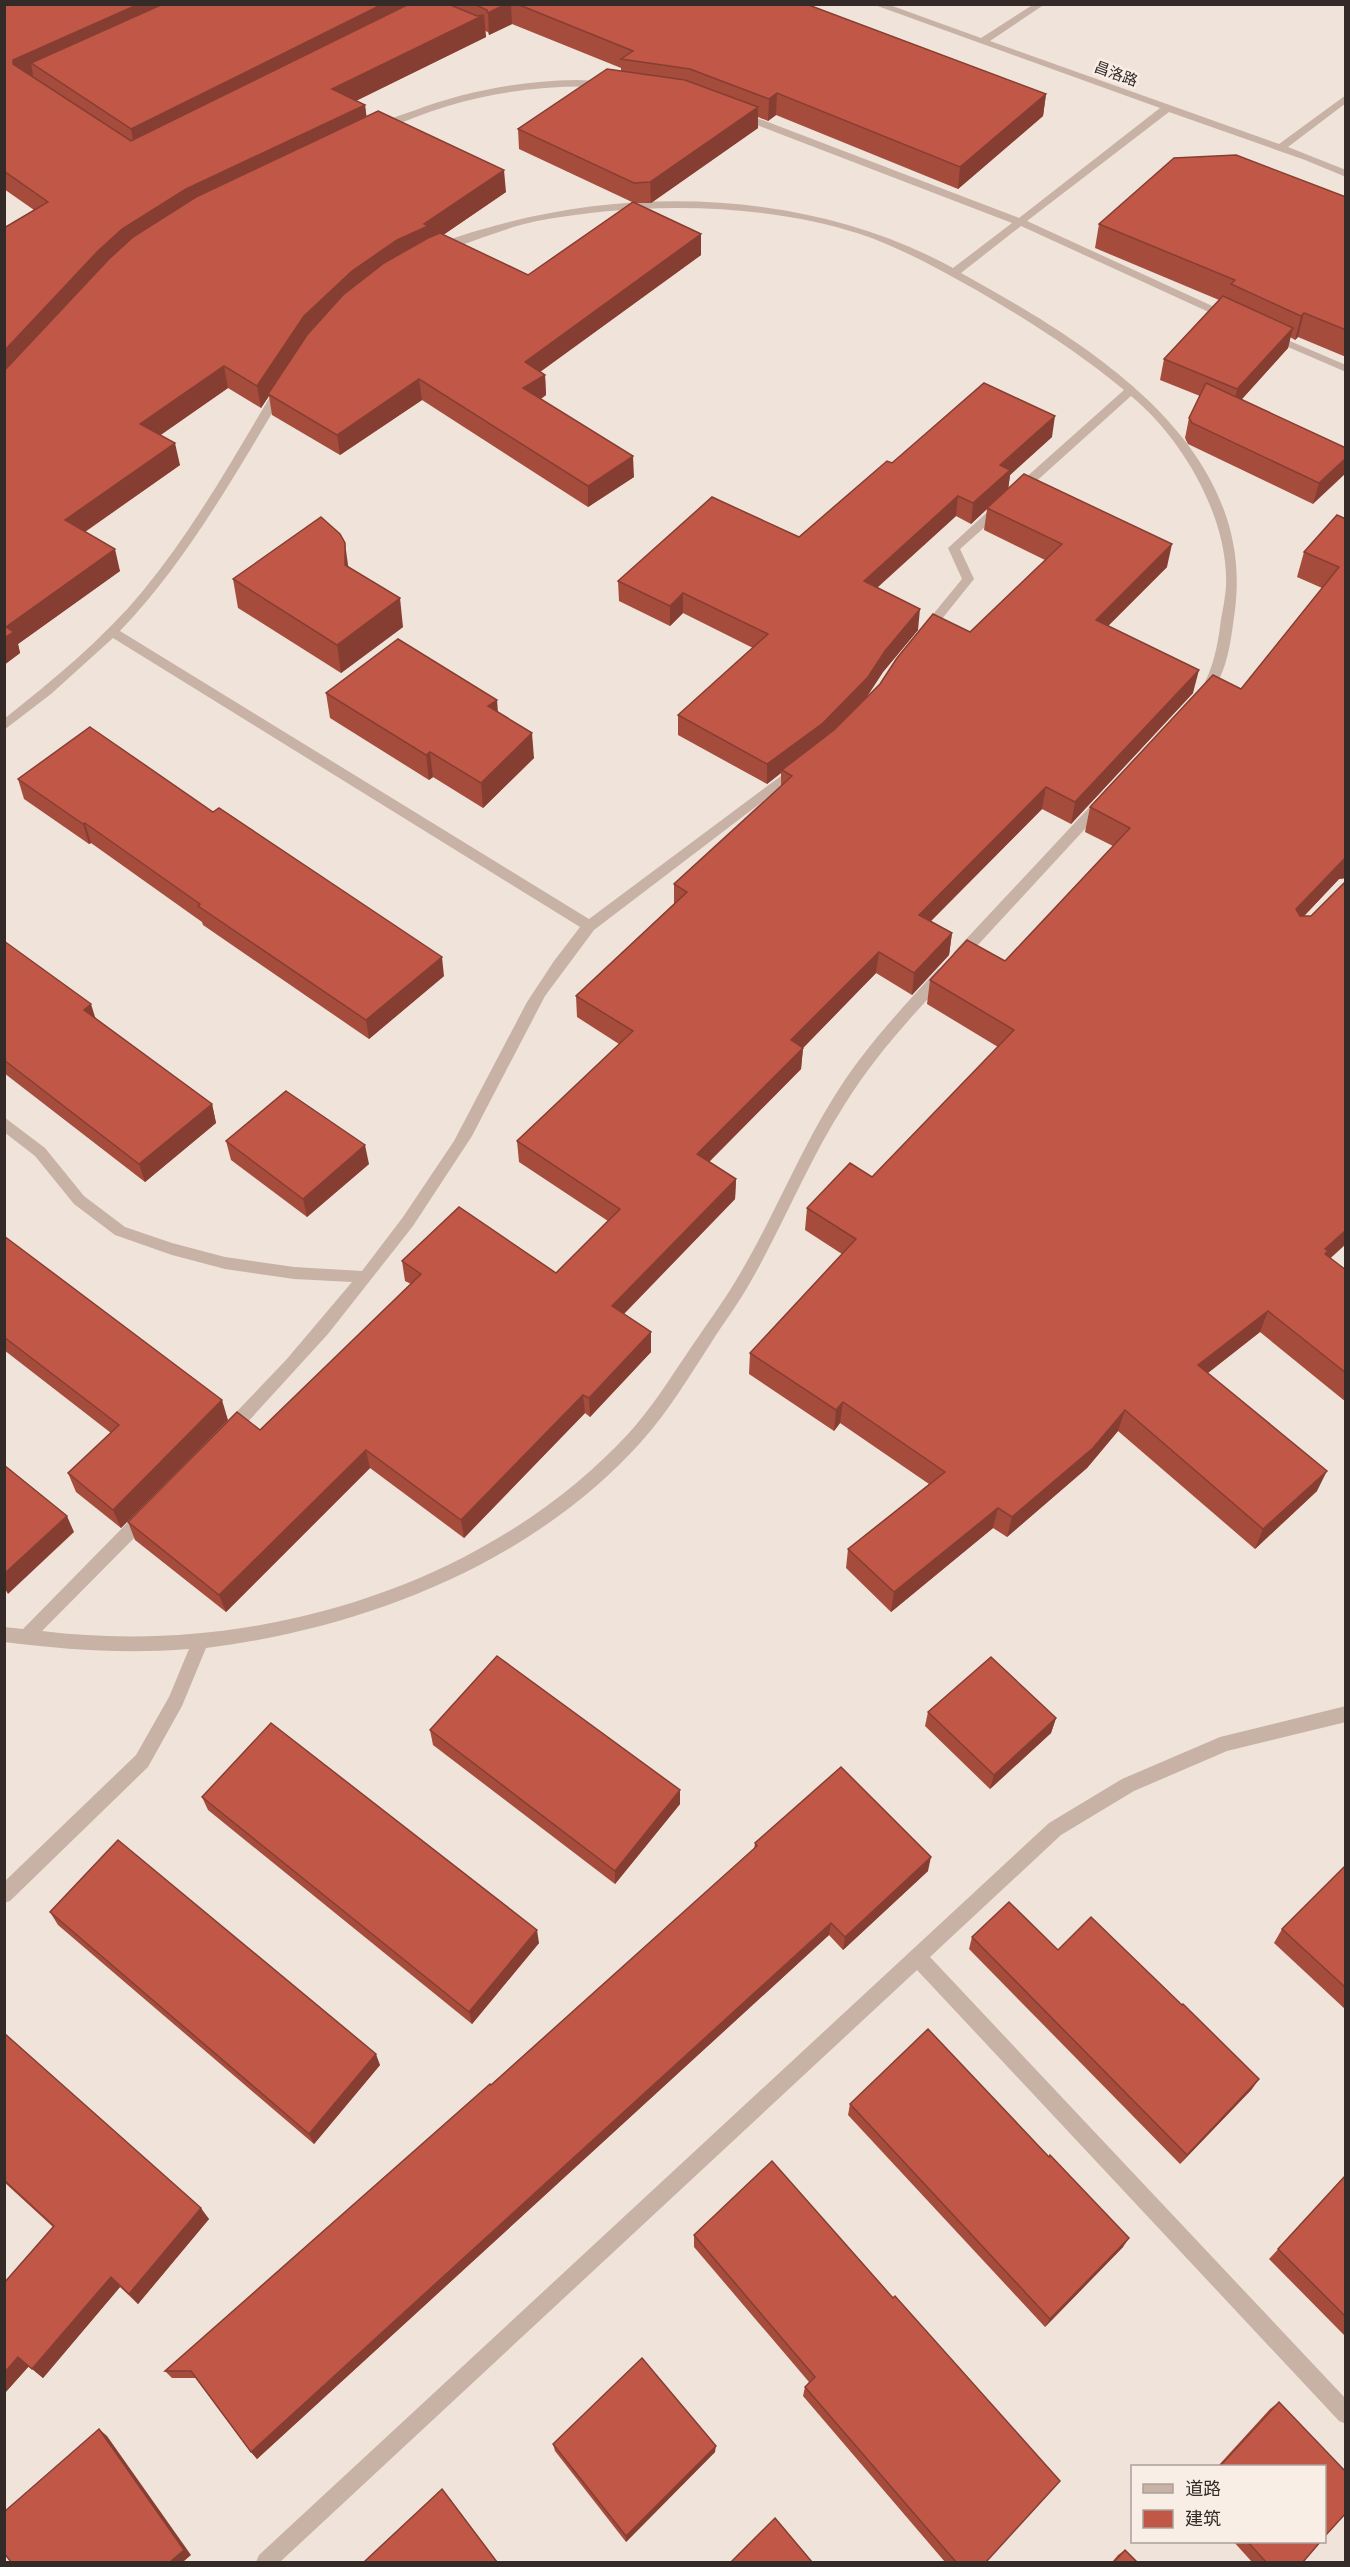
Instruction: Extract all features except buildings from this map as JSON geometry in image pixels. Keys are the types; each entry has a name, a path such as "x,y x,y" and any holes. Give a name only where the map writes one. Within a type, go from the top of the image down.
{"street":[{"name":"昌洛路","path":"876,4 1280,148 1346,174"},
{"path":"982,42 1041,4"},
{"path":"366,134 420,109 476,93 544,84 614,84"},
{"path":"1280,148 1346,98"},
{"path":"954,273 1167,108"},
{"path":"733,113 1020,222 1240,323"},
{"path":"423,256 466,237 534,218 607,209 708,207 789,216 882,236 954,273 1078,345 1132,389 1172,431 1194,459 1211,490 1224,528 1231,577 1230,607 1224,648 1209,688 1193,705"},
{"path":"1261,332 1346,369"},
{"path":"4,726 66,678 113,632 163,574 194,529 286,379"},
{"path":"918,640 968,579 954,548 1132,389"},
{"path":"113,632 589,926"},
{"path":"219,1442 323,1330 366,1277 425,1197 460,1142 516,1035 562,958 589,926 808,762"},
{"path":"4,1634 80,1643 140,1646 200,1642 259,1633 330,1617 398,1593 463,1565 526,1528 583,1486 624,1449 658,1410 746,1278 829,1118 870,1058 911,1008 1112,792"},
{"path":"4,1123 40,1152 80,1200 120,1231 172,1249 225,1263 294,1273 366,1277"},
{"path":"26,1637 152,1509"},
{"path":"4,1895 142,1761 176,1701 200,1642"},
{"path":"266,2562 1055,1829 1128,1785 1226,1743 1346,1714"},
{"path":"918,1958 1346,2414"}]}
